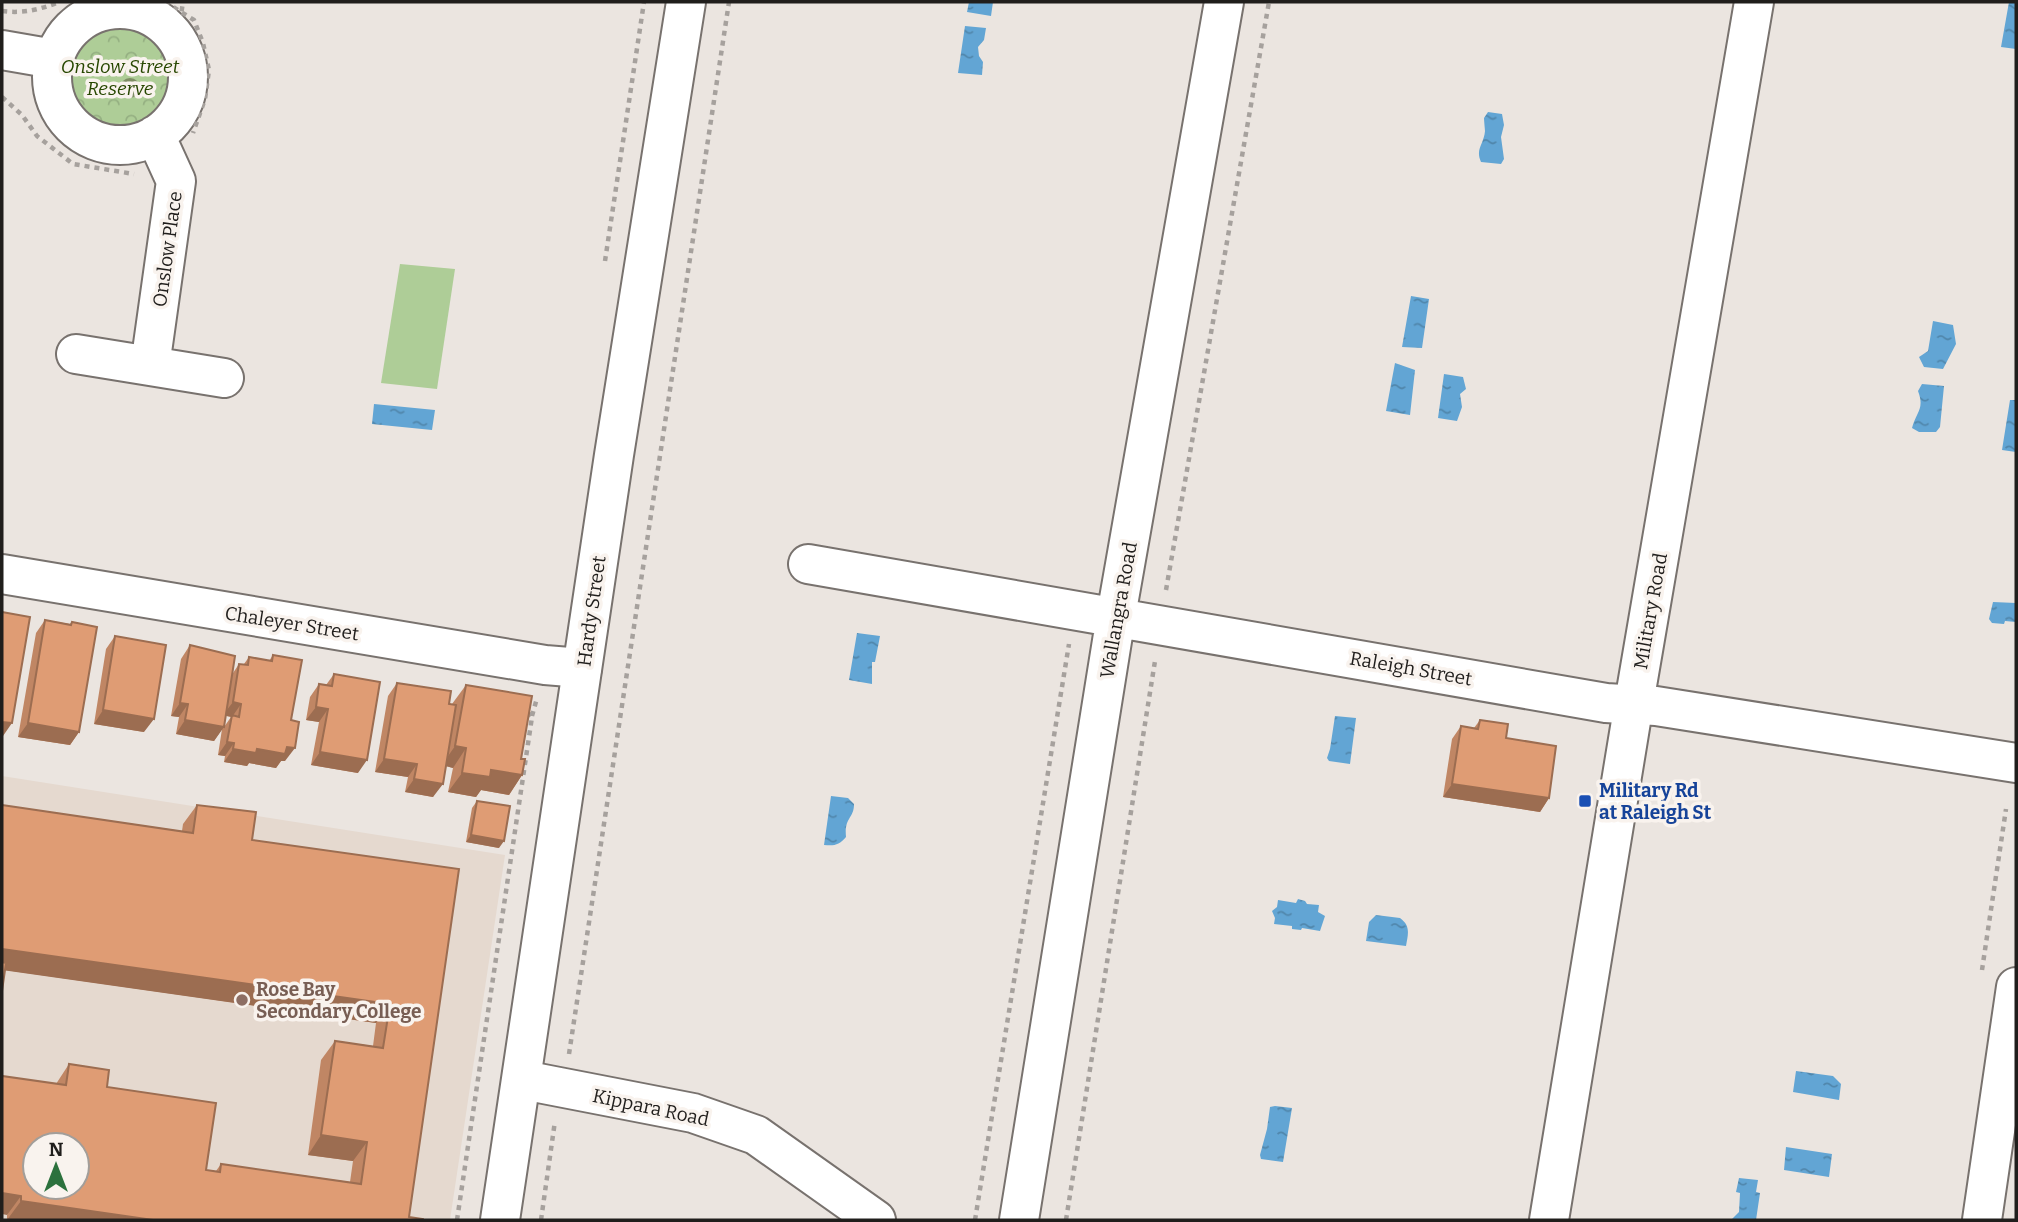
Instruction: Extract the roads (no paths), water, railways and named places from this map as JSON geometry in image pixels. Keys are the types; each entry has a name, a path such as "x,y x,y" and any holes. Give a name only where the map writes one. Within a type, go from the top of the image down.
{"street":[{"name":"Hardy Street","path":"500,1220 523,1080 582,668 686,2"},
{"name":"Wallangra Road","path":"1019,1220 1116,616 1224,2"},
{"name":"Military Road","path":"1549,1220 1754,2"},
{"path":"116,9 128,9 161,23 179,26 188,75 184,99 161,150 136,143 116,145 96,141 78,131 64,117 55,99 52,79 54,58 73,28 93,15 116,9"},
{"path":"2,50 54,58"},
{"name":"Onslow Place","path":"150,366 176,181 161,150"},
{"path":"76,354 224,378"},
{"name":"Raleigh Street","path":"808,564 1606,703 1634,703 2016,763"},
{"name":"Chaleyer Street","path":"2,575 545,665 582,668"},
{"path":"1982,1220 2016,987"},
{"name":"Kippara Road","path":"523,1080 693,1112 756,1135 876,1220"}],"water":[{"path":"969,2 993,2 991,16 967,12"},
{"path":"2009,2 2016,2 2016,49 2001,47"},
{"path":"965,26 986,28 984,40 978,47 983,62 982,75 958,73"},
{"path":"1488,112 1502,114 1504,159 1501,164 1481,162 1479,157 1485,131 1484,118"},
{"path":"1411,296 1429,299 1422,348 1402,347"},
{"path":"1933,321 1953,325 1956,344 1943,369 1924,367 1919,357 1928,351"},
{"path":"1395,363 1415,370 1410,415 1386,411"},
{"path":"1444,374 1463,377 1466,389 1460,394 1462,407 1457,421 1438,418"},
{"path":"1922,384 1944,386 1940,427 1936,432 1919,432 1912,428 1920,406 1918,391"},
{"path":"2010,400 2016,400 2016,452 2002,450"},
{"path":"374,404 435,410 432,430 372,424"},
{"path":"1993,602 2016,603 2016,622 1992,623 1989,619"},
{"path":"857,633 880,636 875,662 872,662 872,684 849,680"},
{"path":"1335,716 1356,718 1350,764 1329,761 1327,758"},
{"path":"831,796 848,798 854,804 854,809 846,826 846,837 836,844 824,845"},
{"path":"1298,899 1307,904 1319,905 1318,912 1325,916 1320,931 1292,929 1292,926 1274,924 1272,911 1277,907 1278,900 1296,903"},
{"path":"1376,915 1400,918 1406,924 1406,946 1366,941 1369,922"},
{"path":"1796,1071 1833,1076 1841,1084 1839,1100 1793,1092"},
{"path":"1270,1107 1292,1108 1283,1162 1261,1159 1260,1155"},
{"path":"1786,1147 1832,1154 1829,1177 1784,1170"},
{"path":"1739,1178 1758,1180 1756,1192 1760,1193 1756,1220 1731,1220 1739,1212 1740,1193 1736,1192"}],"place":[{"name":"Military Rd at Raleigh St","path":"1585,801"},
{"name":"Rose Bay Secondary College","path":"242,1000"}],"park label":[{"name":"Onslow Street Reserve","path":"120,77"}]}
